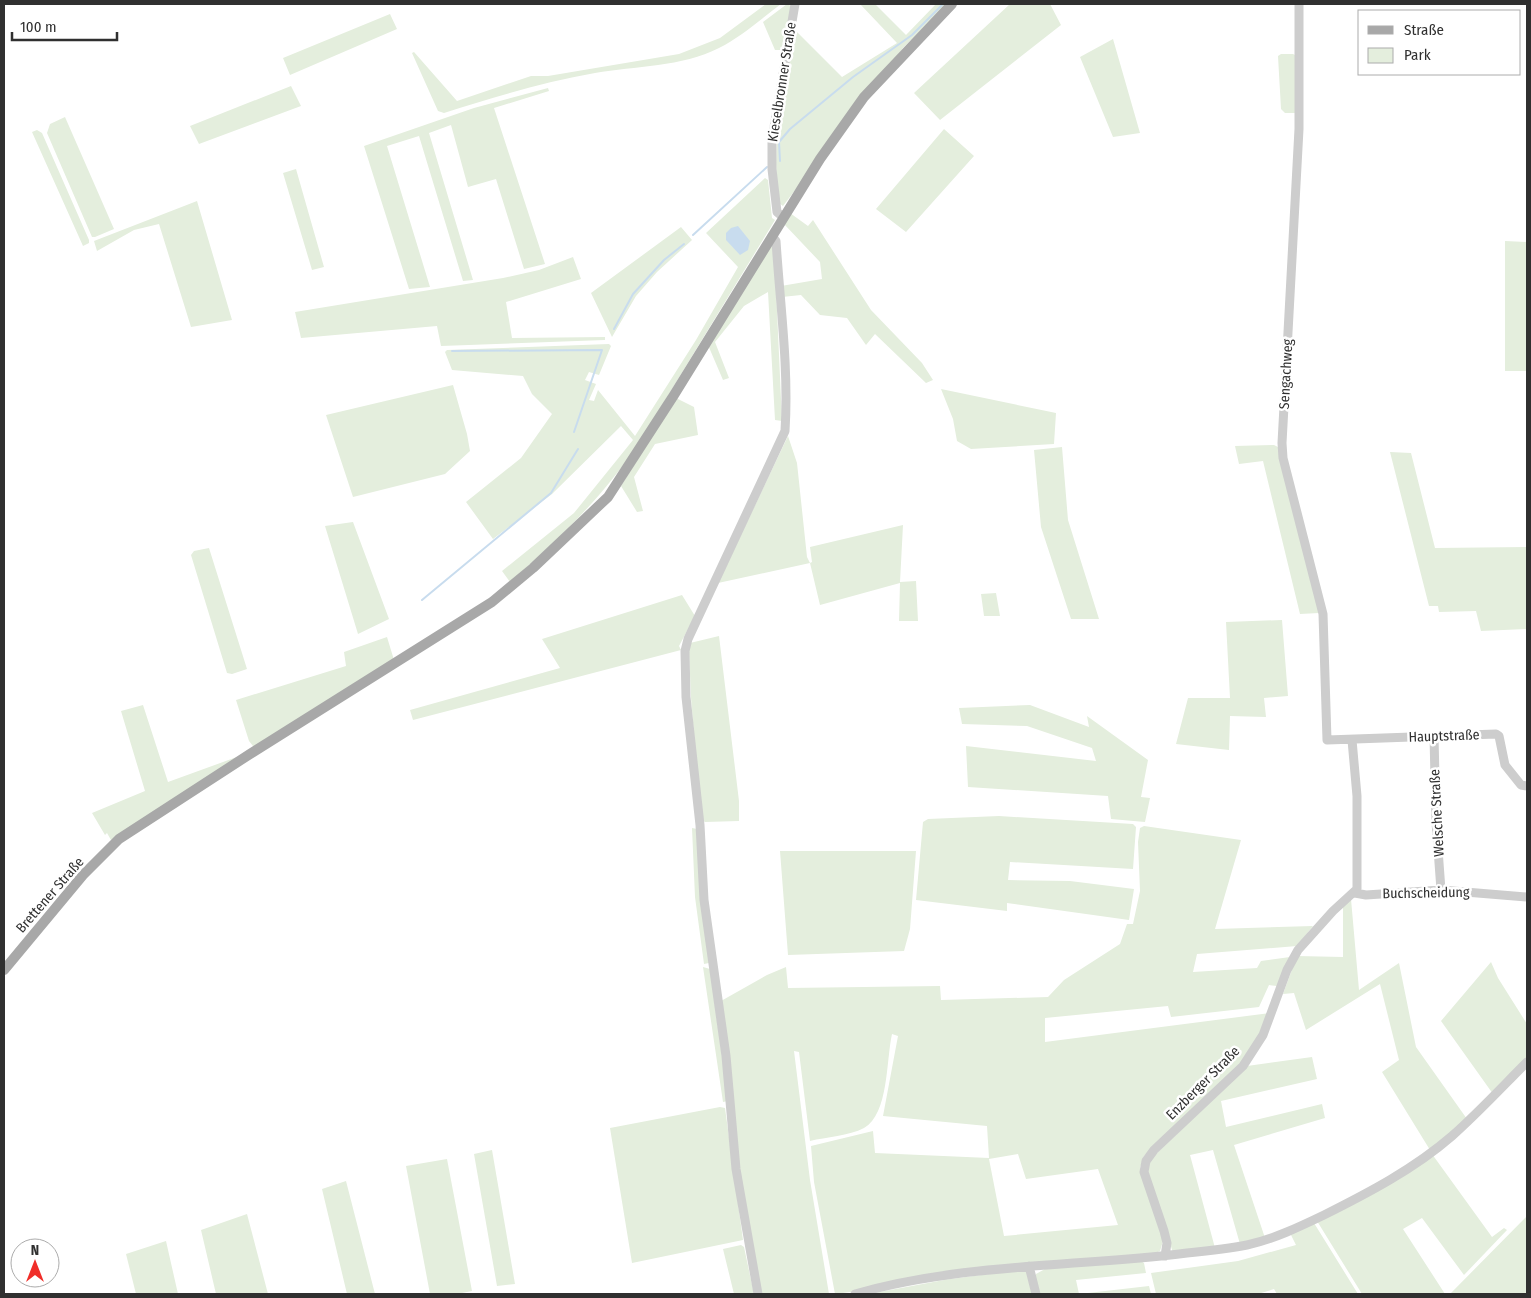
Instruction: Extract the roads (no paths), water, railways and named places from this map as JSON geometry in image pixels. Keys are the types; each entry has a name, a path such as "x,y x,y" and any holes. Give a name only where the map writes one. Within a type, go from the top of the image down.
{"main road":[{"name":"Brettener Straße","path":"4,970 83,875 119,840 250,754 492,602 540,562 608,497 623,476 820,159 864,97 952,4"}],"street":[{"name":"Kieselbronner Straße","path":"783,217 777,212 772,169 772,139 795,4"},
{"name":"Sengachweg","path":"1298,4 1298,130 1282,443 1283,458 1323,614 1327,740"},
{"path":"758,1294 736,1169 726,1056 709,950 700,825 686,697 685,651 688,639 785,432 786,409 781,316 776,241 772,236"},
{"name":"Hauptstraße","path":"1327,740 1496,734 1499,736 1505,765 1521,785 1527,786"},
{"name":"Welsche Straße","path":"1434,736 1436,822 1442,890"},
{"path":"1352,740 1357,823 1358,885 1354,893"},
{"name":"Buchscheidung","path":"1354,893 1366,895 1442,890 1527,897"},
{"name":"Enzberger Straße","path":"1165,1256 1167,1243 1164,1231 1145,1179 1146,1161 1154,1150 1242,1066 1263,1035 1287,970 1298,950 1334,911 1354,893"},
{"path":"855,1294 938,1277 1028,1266 1107,1262 1165,1256 1246,1246 1266,1240 1354,1199 1402,1172 1451,1136 1527,1062"},
{"path":"1028,1266 1036,1294"}],"water":[{"path":"738,226 750,241 748,250 740,255 726,240 726,233 731,228"}],"waterway":[{"path":"780,161 779,142 790,129 853,77 912,35 943,4"},
{"path":"693,235 767,167"},
{"path":"614,329 633,294 664,260 684,244"},
{"path":"452,351 602,350 574,432"},
{"path":"422,600 551,493 578,449"}]}
